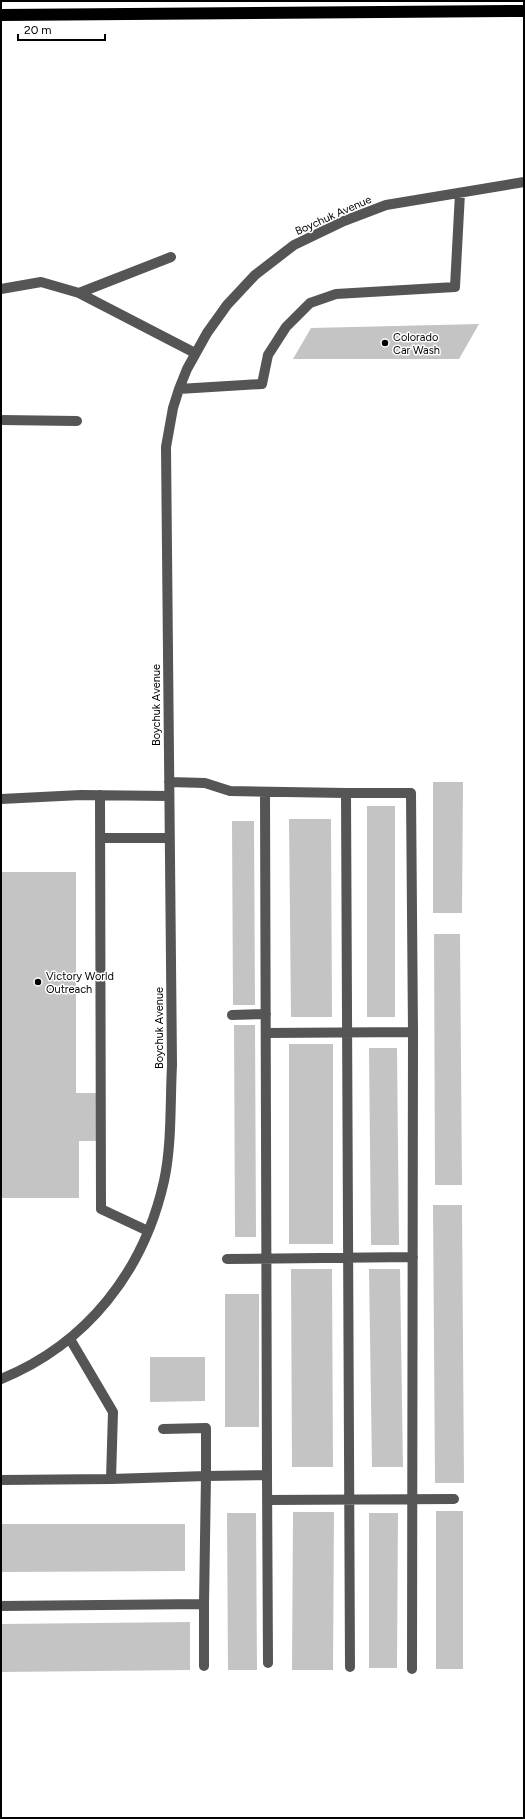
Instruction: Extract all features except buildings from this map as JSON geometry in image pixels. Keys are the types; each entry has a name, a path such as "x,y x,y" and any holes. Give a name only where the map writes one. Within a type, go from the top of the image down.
{"highway":[{"path":"1,15 524,11"}],"street":[{"name":"Boychuk Avenue","path":"1,1379 20,1371 57,1350 86,1326 132,1267 148,1231 164,1180 169,1138 172,1065 166,447 173,408 187,369 195,353 227,305 255,275 294,245 344,221 386,205 524,182"},
{"path":"179,389 262,384 268,355 286,327 310,303 336,294 454,287 460,193"},
{"path":"79,293 171,257"},
{"path":"1,289 41,282 79,293 195,353"},
{"path":"1,420 77,421"},
{"path":"169,782 205,783 230,791 411,793 413,1032 412,1669"},
{"path":"265,792 268,1662"},
{"path":"346,793 350,1667"},
{"path":"1,799 100,794 169,796"},
{"path":"100,794 101,1208 148,1231"},
{"path":"100,838 169,838"},
{"path":"232,1015 266,1014"},
{"path":"266,1033 413,1032"},
{"path":"227,1259 413,1257"},
{"path":"70,1339 113,1412 111,1479"},
{"path":"163,1429 206,1428 204,1666"},
{"path":"1,1480 267,1475"},
{"path":"267,1500 454,1499"},
{"path":"1,1606 204,1604"}],"place":[{"name":"Colorado Car Wash","path":"385,343"},
{"name":"Victory World Outreach","path":"38,982"}]}
